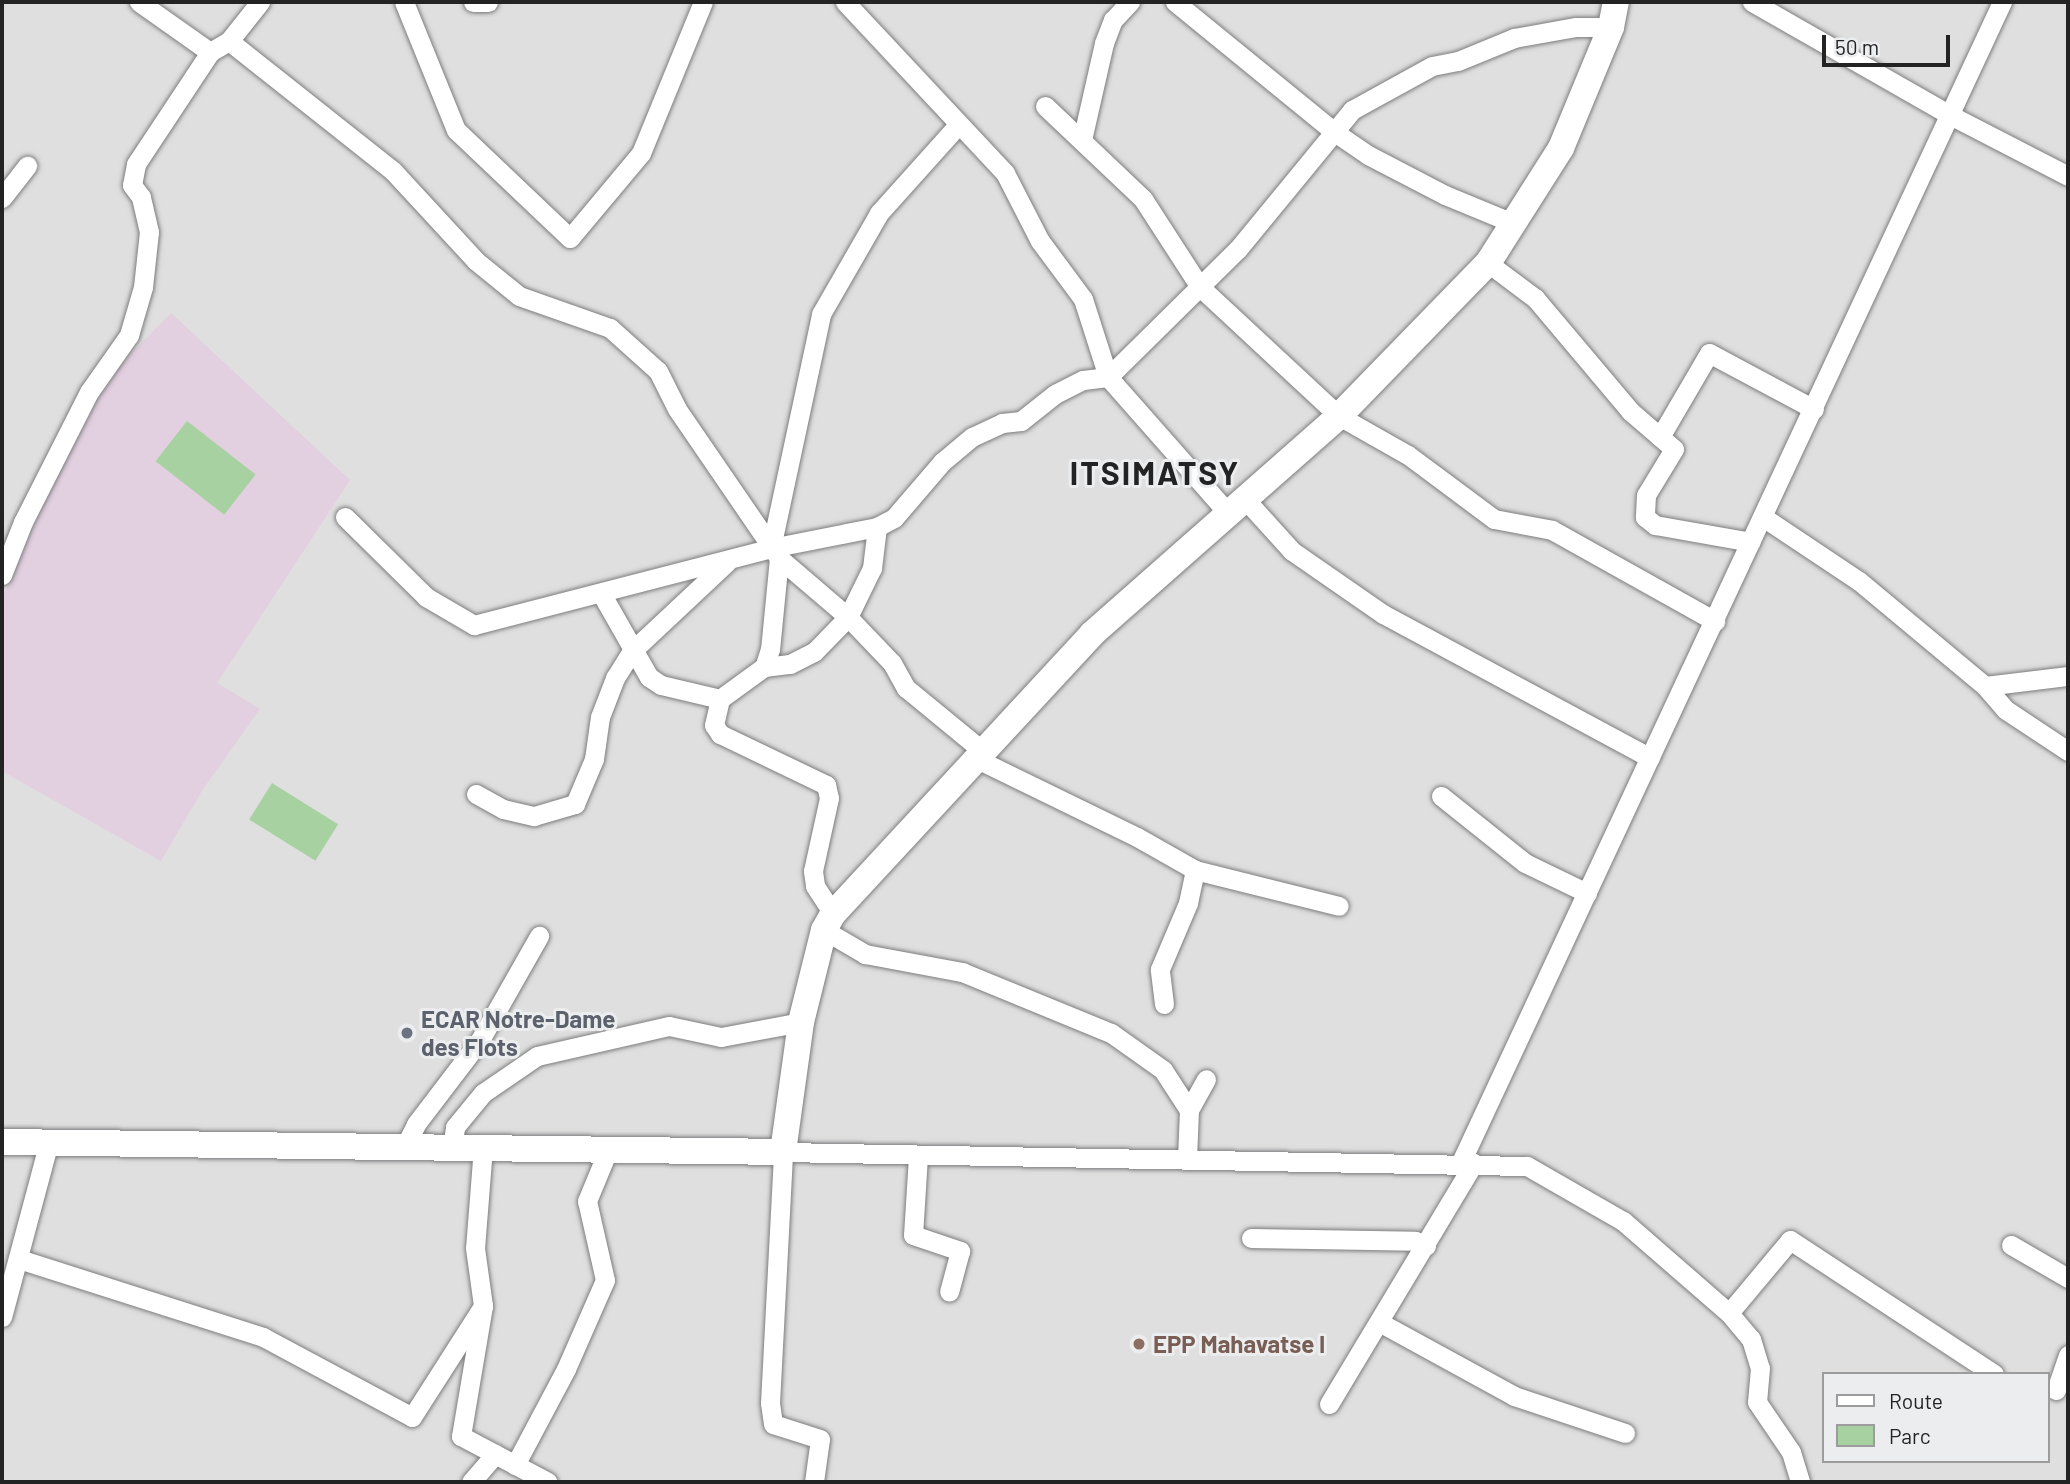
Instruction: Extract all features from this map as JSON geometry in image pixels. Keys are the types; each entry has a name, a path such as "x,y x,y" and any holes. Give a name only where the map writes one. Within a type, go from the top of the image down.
{"street":[{"path":"139,2 210,52"},
{"path":"2,575 89,392 129,335 144,287 149,232 141,197 132,185 136,164 210,52 229,41 260,2"},
{"path":"404,2 456,130 570,238 641,153 703,2"},
{"path":"473,2 488,2"},
{"path":"845,2 1005,173 1040,241 1083,299 1108,377 1235,505 1292,551 1383,614 1650,758"},
{"path":"1082,140 1104,43 1113,20 1130,2"},
{"path":"1175,2 1333,131 1445,195 1515,224"},
{"path":"1752,2 1948,114 2068,176"},
{"path":"1329,1404 1426,1246 1468,1163 1587,893 1814,410 1948,114 2003,2"},
{"path":"345,517 426,597 474,625 731,559 775,553 877,527 894,518 942,462 972,437 1002,423 1021,421 1055,394 1083,380 1108,377 1238,249 1352,110 1432,66 1458,61 1514,38 1576,27 1613,14"},
{"path":"814,1482 820,1439 773,1424 770,1403 783,1152 801,1022 829,922 1092,634 1339,416 1488,262 1515,224 1561,148 1613,14"},
{"path":"229,41 393,171 476,261 519,296 610,328 641,353 658,371 677,409 775,553 848,617 892,663 906,688 980,756 1195,870 1339,906"},
{"path":"1045,106 1143,199 1200,287 1339,416 1408,455 1494,519 1552,530 1714,621"},
{"path":"764,667 770,649 775,553 821,314 879,213 958,125"},
{"path":"2,198 27,166"},
{"path":"1488,262 1535,298 1630,411 1674,449 1646,495 1645,517 1656,525 1751,542"},
{"path":"1660,437 1709,354 1814,410"},
{"path":"1763,517 1859,581 1985,686 2006,710 2068,751"},
{"path":"877,527 872,568 848,617 814,652 790,664 764,667 720,699 714,725 720,734 815,776 826,785 829,798 813,871 815,886 829,922 865,954 962,972 1111,1033 1163,1070 1189,1110"},
{"path":"476,794 503,808 534,816 575,804 594,759 600,717 615,678 632,651 731,559"},
{"path":"601,593 649,677 661,685 720,699"},
{"path":"1985,686 2068,676"},
{"path":"1441,796 1525,863 1587,893"},
{"path":"1164,1004 1160,969 1188,903 1195,870"},
{"path":"405,1146 416,1124 480,1040 538,936"},
{"path":"452,1147 455,1127 483,1093 537,1056 669,1026 721,1037 801,1022"},
{"path":"1187,1159 1189,1110 1206,1079"},
{"path":"2,1142 610,1148 1527,1166 1562,1183 1623,1221 1729,1313 1751,1339 1760,1368 1756,1402 1791,1452 1800,1482"},
{"path":"2,1317 49,1142"},
{"path":"483,1147 475,1248 483,1306 460,1428 461,1436 548,1482"},
{"path":"515,1465 566,1368 605,1280 587,1201 610,1148"},
{"path":"918,1156 913,1235 960,1251 949,1292"},
{"path":"1251,1238 1415,1241 1426,1246"},
{"path":"1729,1313 1790,1240 1991,1372"},
{"path":"2011,1245 2068,1278"},
{"path":"19,1259 263,1337 412,1417 483,1306"},
{"path":"1379,1322 1514,1396 1625,1433"},
{"path":"2057,1392 2068,1355"},
{"path":"471,1482 495,1454"}],"shaded area":[{"path":"171,313 350,480 217,683 260,709 203,789 161,861 2,771 2,599 74,435 119,366"}],"green space":[{"path":"187,421 256,475 224,515 156,461"},
{"path":"272,783 338,824 315,861 249,819"}],"place":[{"name":"ECAR Notre-Dame des Flots","path":"407,1033"},
{"name":"EPP Mahavatse I","path":"1139,1344"}],"district":[{"name":"ITSIMATSY","path":"1155,472"}]}
